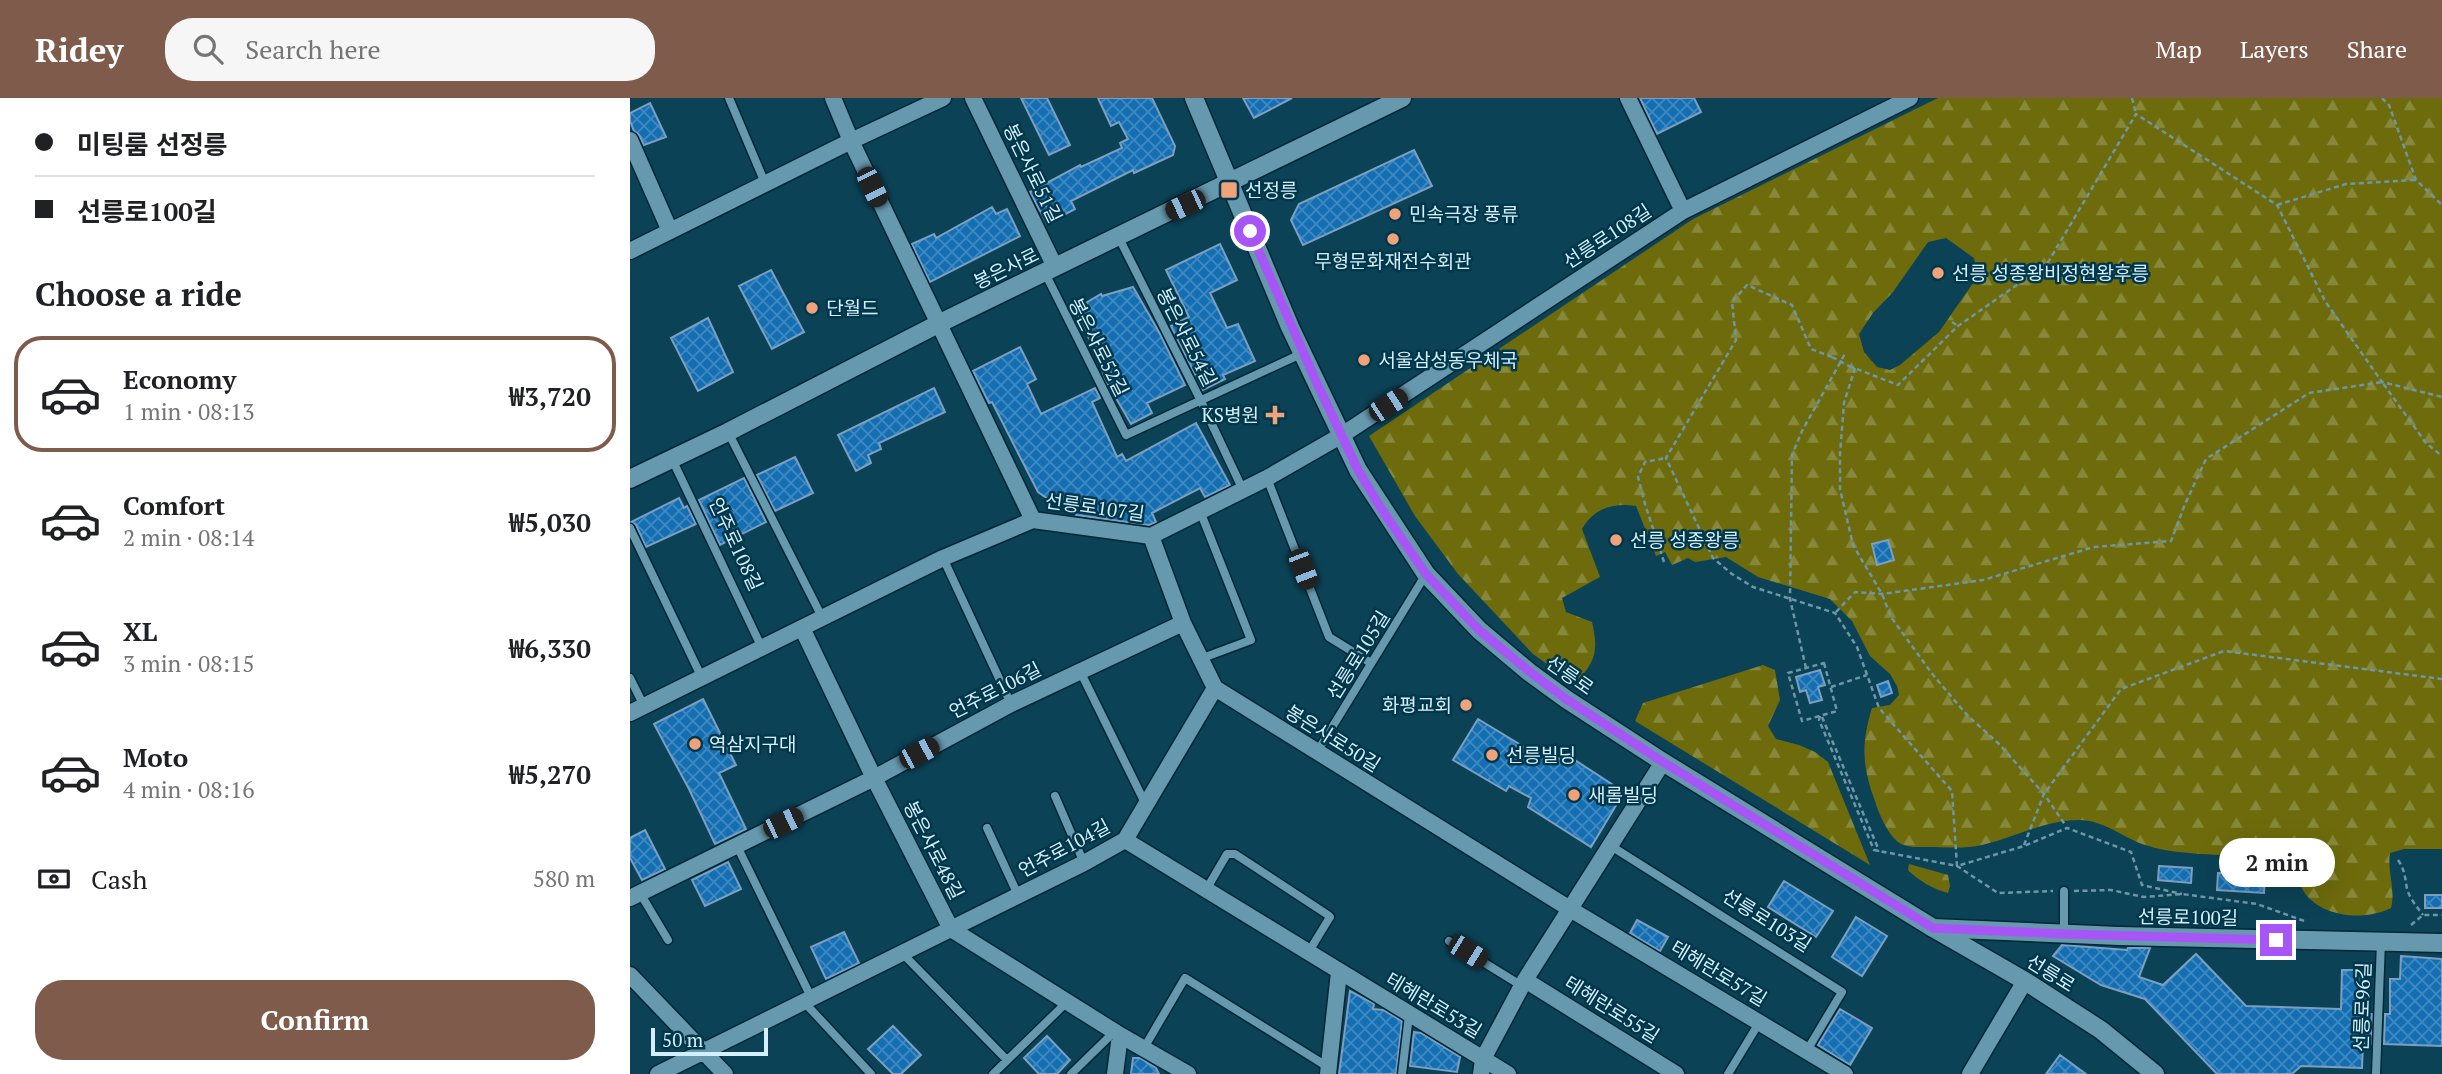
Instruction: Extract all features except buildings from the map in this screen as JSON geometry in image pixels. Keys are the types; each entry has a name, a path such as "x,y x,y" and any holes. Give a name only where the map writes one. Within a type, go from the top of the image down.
{"main road":[{"name":"선릉로","path":"1194,98 1303,353 1358,470 1426,574 1479,630 1530,672 1663,762 1933,928 2025,981 2101,1030 2155,1074"},
{"name":"봉은사로","path":"630,479 938,324 1402,98"},
{"name":"선릉로100길","path":"1933,928 2064,934 2442,943"}],"street":[{"path":"833,98 850,141 1033,520"},
{"path":"630,251 850,141 943,98"},
{"name":"봉은사로51길","path":"973,98 1050,270"},
{"path":"1628,98 1683,211"},
{"name":"선릉로108길","path":"1342,435 1683,211 1910,98"},
{"path":"630,140 670,231"},
{"name":"선릉로107길","path":"802,628 943,558 1033,520 1151,536 1267,478 1342,435"},
{"name":"봉은사로50길","path":"1151,536 1184,623 1216,688 1570,909"},
{"name":"언주로106길","path":"635,896 874,778 1011,704 1184,623"},
{"path":"637,710 802,628"},
{"name":"봉은사로48길","path":"802,628 951,929 1188,1074"},
{"name":"언주로104길","path":"658,1074 1084,863 1125,840 1216,688"},
{"path":"1482,1067 1523,983 1663,762"},
{"name":"테헤란로53길","path":"1125,840 1409,1015 1482,1067 1508,1074"},
{"name":"테헤란로57길","path":"1570,909 1845,1074"},
{"path":"1329,1071 1339,972"},
{"path":"630,975 725,1074"},
{"path":"1970,1074 2025,981"},
{"name":"테헤란로55길","path":"1523,983 1676,1074"},
{"path":"1115,1074 1117,1033"}],"lane":[{"path":"729,98 765,183"},
{"name":"봉은사로54길","path":"1118,236 1243,490"},
{"name":"봉은사로52길","path":"1050,270 1126,436 1200,399"},
{"path":"1200,399 1303,353"},
{"path":"728,432 823,619"},
{"name":"언주로108길","path":"672,459 762,648"},
{"path":"1267,478 1329,637 1371,663"},
{"path":"1200,510 1251,640 1200,659"},
{"path":"630,528 702,678"},
{"path":"943,558 1011,704"},
{"name":"선릉로105길","path":"1317,752 1426,574"},
{"path":"1080,671 1146,806"},
{"path":"630,678 637,710"},
{"path":"1055,796 1084,863"},
{"path":"987,828 1018,895"},
{"path":"737,846 807,999 871,1074"},
{"name":"선릉로103길","path":"1611,846 1842,992 1806,1052"},
{"path":"1206,890 1227,854 1235,854 1330,917 1308,953"},
{"path":"2064,891 2064,934"},
{"path":"635,896 668,940"},
{"path":"1449,941 1523,983"},
{"name":"선릉로96길","path":"2376,1074 2381,942"},
{"path":"901,952 1007,1060"},
{"path":"1144,1048 1185,978 1329,1071"},
{"path":"993,1074 1067,1002"},
{"path":"1402,1074 1409,1015"},
{"path":"1728,1074 1760,1023"},
{"path":"1071,1074 1117,1033"}],"path":[{"path":"2132,98 2136,114 2277,205 2325,301 2426,443 2442,456"},
{"path":"2382,98 2389,105 2416,180 2442,205"},
{"path":"1664,562 1638,477 1645,462 1666,458 1736,340 1732,302 1747,285 1793,305 1811,349 1898,386 1958,326 2047,264 2136,114"},
{"path":"2277,205 2346,184 2416,180"},
{"path":"1952,322 1958,326"},
{"path":"1806,668 1790,598 1792,455 1802,431 1846,352"},
{"path":"1855,368 1844,403 1840,454 1840,489 1853,545 1882,594 1891,617 1933,676 2044,794 2067,828 2131,852 2142,885 2182,894 2258,904 2310,923"},
{"path":"1835,613 1855,592 1882,594 1983,580 2094,547 2171,541 2206,459 2309,393 2382,382 2442,397"},
{"path":"1666,458 1713,558 1753,587 1835,613 1857,647 1879,708 1952,791 1957,866"},
{"path":"2024,846 2044,794 2121,689 2224,651 2442,679"},
{"path":"1824,663 1838,711 1802,721 1788,673 1806,668 1824,663"},
{"path":"1830,687 1867,675"},
{"path":"1820,716 1824,718 1878,852 1957,866 1998,893 2112,890 2144,897 2182,894"},
{"path":"1957,866 2024,846 2067,828"},
{"path":"2398,860 2403,867 2413,902 2423,915"},
{"path":"2407,931 2412,922 2423,915 2442,915"}],"green space":[{"path":"1938,98 2442,98 2442,849 2404,849 2390,853 2393,894 2391,908 2357,916 2333,912 2312,901 2291,868 2278,860 2184,853 2155,848 2134,841 2104,825 2088,821 2054,823 1976,846 1917,847 1901,844 1890,834 1879,812 1864,755 1872,708 1890,705 1899,695 1890,674 1870,656 1852,621 1830,599 1758,577 1726,557 1695,562 1688,558 1672,565 1665,552 1656,556 1636,506 1604,508 1592,516 1582,529 1600,577 1562,598 1566,612 1592,622 1595,649 1587,669 1575,684 1533,654 1458,574 1415,516 1369,436 1693,219","holes":["1946,238 1974,258 1978,276 1939,332 1900,365 1890,370 1877,367 1864,352 1859,334 1928,242"]},
{"path":"1763,665 1775,670 1780,700 1768,726 1776,739 1815,752 1828,762 1870,865 1635,721 1643,703"},
{"path":"1909,864 1948,875 1948,893 1917,878 1908,870"}],"place":[{"name":"선정릉","path":"1229,190"},
{"name":"민속극장 풍류","path":"1395,214"},
{"name":"무형문화재전수회관","path":"1393,239"},
{"name":"선릉 성종왕비정현왕후릉","path":"1938,273"},
{"name":"단월드","path":"812,308"},
{"name":"서울삼성동우체국","path":"1364,360"},
{"name":"KS병원","path":"1275,415"},
{"name":"선릉 성종왕릉","path":"1616,540"},
{"name":"화평교회","path":"1466,705"},
{"name":"역삼지구대","path":"695,744"},
{"name":"선릉빌딩","path":"1492,755"},
{"name":"새롬빌딩","path":"1574,795"}],"route":[{"path":"1250,231 1290,327 1358,470 1382,510 1426,574 1479,630 1566,699 1933,928 2276,940"}]}
